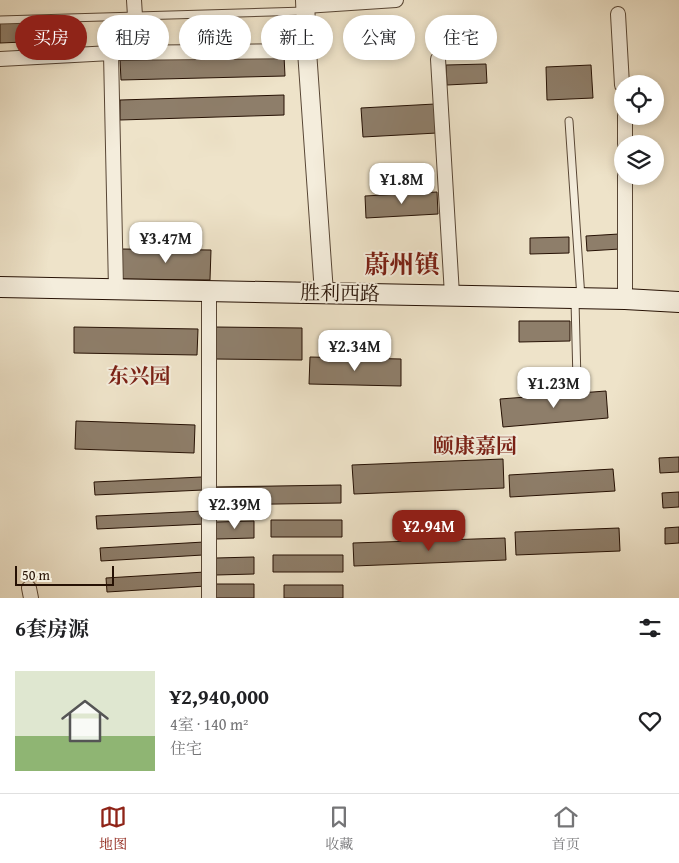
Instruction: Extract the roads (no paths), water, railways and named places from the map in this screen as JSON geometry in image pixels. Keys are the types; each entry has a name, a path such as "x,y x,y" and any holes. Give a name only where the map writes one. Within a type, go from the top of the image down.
{"main road":[{"name":"胜利西路","path":"0,287 452,295 679,302"}],"street":[{"path":"134,0 135,15"},
{"path":"305,6 396,0"},
{"path":"618,14 621,75"},
{"path":"169,52 261,51"},
{"path":"0,59 97,54"},
{"path":"111,60 116,289"},
{"path":"308,60 324,293"},
{"path":"438,60 452,295"},
{"path":"625,185 625,299"},
{"path":"209,290 209,598"}],"lane":[{"path":"152,15 305,6"},
{"path":"0,20 97,17"},
{"path":"569,121 578,298 577,381"}],"district":[{"name":"蔚州镇","path":"402,264"},
{"name":"东兴园","path":"139,376"},
{"name":"颐康嘉园","path":"475,446"}]}
